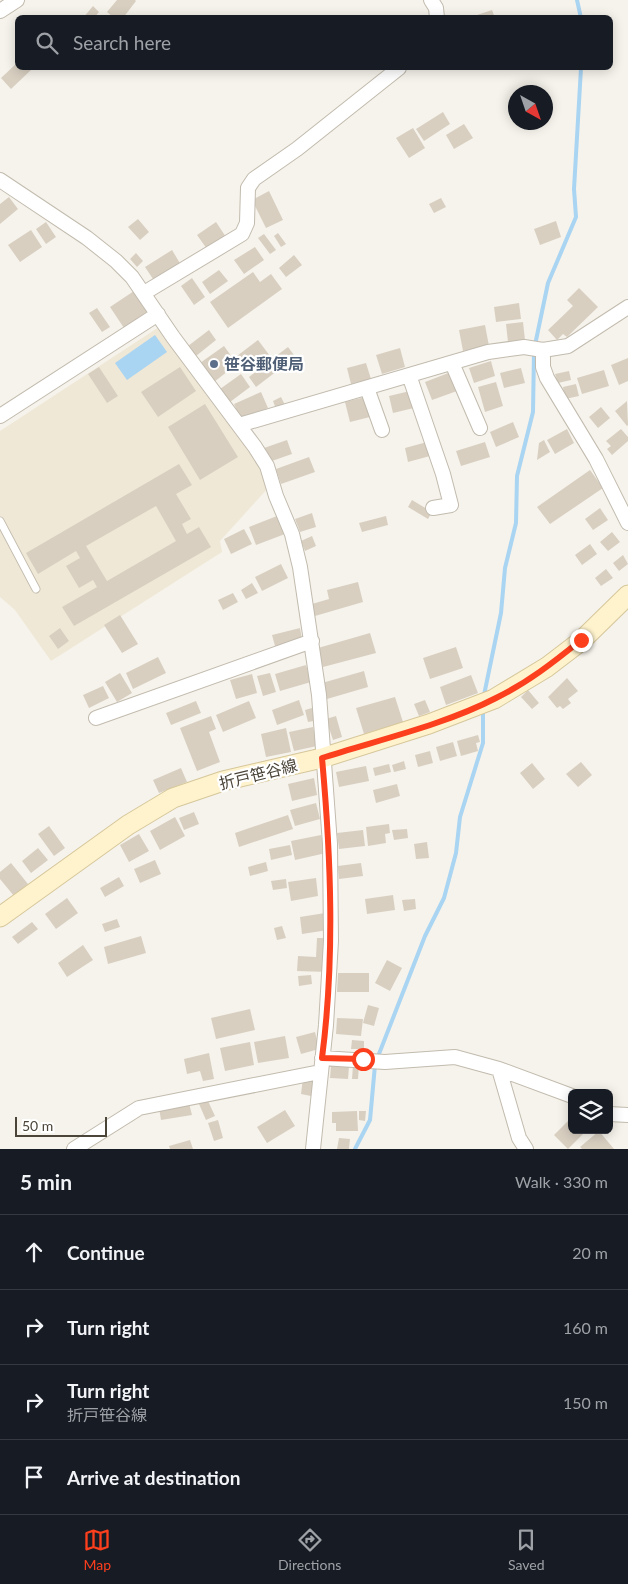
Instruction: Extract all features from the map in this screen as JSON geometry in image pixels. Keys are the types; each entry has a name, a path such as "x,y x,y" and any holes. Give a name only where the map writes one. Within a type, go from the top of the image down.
{"main road":[{"name":"折戸笹谷線","path":"0,917 128,825 173,798 223,781 322,758 429,724 494,700 547,668 581,640 628,595"}],"street":[{"path":"0,11 17,0"},
{"path":"431,0 436,8 437,15"},
{"path":"144,293 242,234 247,224 248,188 254,179 297,149 396,70"},
{"path":"0,180 87,238 116,261 144,293 267,466 276,496 292,534 300,567 319,695 322,758 330,844 331,941 313,1149"},
{"path":"239,425 488,352 524,346 543,350 568,346 628,308"},
{"path":"0,416 158,314"},
{"path":"543,350 542,367 546,378 596,459 628,523"},
{"path":"452,363 480,428"},
{"path":"409,376 443,474 450,505 433,508"},
{"path":"367,388 382,430"},
{"path":"96,718 312,641"},
{"path":"322,1058 385,1062 455,1057 499,1069 568,1095"},
{"path":"499,1069 519,1138 526,1149"},
{"path":"74,1149 139,1108 320,1072"},
{"path":"613,1114 628,1115"}],"lane":[{"path":"0,521 36,589"}],"shaded area":[{"path":"159,327 256,453 269,487 220,541 222,552 51,661 15,610 0,597 0,431"}],"water":[{"path":"155,335 167,352 127,380 115,363"}],"building":[{"path":"117,0 136,1 125,15 110,15 107,12"},
{"path":"93,6 99,12 96,15 86,15"},
{"path":"492,10 494,15 477,15"},
{"path":"15,65 15,70 31,70 11,89 1,78"},
{"path":"443,112 450,124 424,141 416,129"},
{"path":"464,124 473,138 454,149 446,135"},
{"path":"413,128 425,148 409,158 396,138"},
{"path":"269,191 283,220 266,228 252,200"},
{"path":"9,197 18,209 0,224 0,204"},
{"path":"441,198 446,207 434,213 429,204"},
{"path":"138,219 149,232 140,240 128,227"},
{"path":"556,221 561,237 540,245 534,229"},
{"path":"46,222 56,237 46,244 36,229"},
{"path":"216,222 226,237 207,249 197,235"},
{"path":"31,230 42,247 20,262 8,245"},
{"path":"278,233 286,244 281,247 274,236"},
{"path":"264,234 276,250 270,254 258,238"},
{"path":"255,247 264,260 244,274 234,260"},
{"path":"172,250 181,265 155,282 145,267"},
{"path":"136,253 143,261 137,267 130,259"},
{"path":"294,255 302,265 286,277 279,268"},
{"path":"219,270 228,281 210,294 202,282"},
{"path":"253,272 260,282 271,274 282,289 228,328 210,302"},
{"path":"192,278 205,297 194,305 181,286"},
{"path":"579,288 598,307 567,337 563,334 557,340 548,330 573,306 567,300"},
{"path":"134,291 148,311 124,328 110,307"},
{"path":"519,303 521,319 496,322 494,307"},
{"path":"97,308 110,327 102,332 89,313"},
{"path":"523,322 525,340 508,342 506,324"},
{"path":"485,325 489,346 463,351 459,330"},
{"path":"209,330 216,340 196,356 188,346"},
{"path":"258,340 270,356 250,372 237,356"},
{"path":"224,346 237,364 214,382 200,363"},
{"path":"288,347 297,359 281,371 272,359"},
{"path":"400,348 405,367 382,374 376,355"},
{"path":"628,358 628,381 619,385 611,365"},
{"path":"269,361 277,371 256,387 249,377"},
{"path":"491,361 495,376 474,383 469,368"},
{"path":"366,363 371,379 351,384 347,368"},
{"path":"99,367 118,396 107,403 88,374"},
{"path":"180,367 196,391 158,417 141,392"},
{"path":"521,368 525,383 504,388 500,373"},
{"path":"604,370 609,386 582,394 577,378"},
{"path":"569,371 571,380 558,383 555,374"},
{"path":"451,372 457,391 432,400 425,382"},
{"path":"241,374 250,387 230,402 220,389"},
{"path":"496,382 503,406 485,412 478,387"},
{"path":"576,384 579,396 565,399 563,387"},
{"path":"410,391 414,408 393,413 389,396"},
{"path":"261,392 268,408 241,420 234,404"},
{"path":"281,397 285,405 276,409 273,401"},
{"path":"365,397 370,417 350,422 345,402"},
{"path":"627,401 628,425 627,426 615,411"},
{"path":"205,404 238,457 200,480 168,427"},
{"path":"601,407 610,418 598,428 589,417"},
{"path":"513,422 519,437 496,447 490,432"},
{"path":"567,429 574,443 555,454 547,440"},
{"path":"621,429 628,437 628,441 612,455 607,449 611,446 606,441"},
{"path":"287,440 292,454 269,462 264,448"},
{"path":"544,440 550,452 537,460 539,443"},
{"path":"427,442 430,456 408,462 405,448"},
{"path":"485,442 490,457 461,466 456,451"},
{"path":"309,457 315,472 281,484 276,469"},
{"path":"179,464 192,485 176,494 191,519 182,524 187,534 199,527 211,547 74,626 62,607 97,587 93,580 79,588 66,566 80,558 76,551 38,574 26,553","holes":["156,506 176,541 107,581 86,546"]},
{"path":"590,470 603,488 550,524 537,507"},
{"path":"412,500 432,512 428,519 408,507"},
{"path":"600,508 608,520 593,530 585,519"},
{"path":"312,513 316,527 300,532 295,519"},
{"path":"277,516 285,534 256,545 249,527"},
{"path":"386,516 388,525 362,532 359,523"},
{"path":"244,529 252,544 231,554 224,539"},
{"path":"612,532 620,542 608,551 600,542"},
{"path":"312,536 316,546 305,551 301,541"},
{"path":"590,544 597,554 582,565 575,555"},
{"path":"623,555 628,564 619,571 613,563"},
{"path":"281,564 288,578 262,591 255,577"},
{"path":"606,569 613,578 601,586 595,578"},
{"path":"358,582 363,602 315,616 312,604 329,599 327,590"},
{"path":"252,583 258,593 246,599 241,590"},
{"path":"233,593 238,602 223,610 218,600"},
{"path":"120,615 138,644 122,653 104,625"},
{"path":"60,628 69,641 58,649 49,636"},
{"path":"300,628 302,639 275,646 272,635"},
{"path":"370,633 376,653 323,667 318,648"},
{"path":"456,647 463,668 430,679 423,658"},
{"path":"158,657 166,673 133,689 126,673"},
{"path":"306,665 311,682 280,691 275,674"},
{"path":"364,671 368,687 327,699 322,683"},
{"path":"120,673 132,693 117,702 105,682"},
{"path":"270,673 276,692 263,696 257,676"},
{"path":"252,674 257,693 236,699 230,680"},
{"path":"471,675 478,693 446,705 440,687"},
{"path":"567,678 578,691 568,699 571,703 563,709 560,706 557,708 548,697"},
{"path":"103,686 109,698 89,708 83,695"},
{"path":"528,690 539,703 532,709 521,697"},
{"path":"395,697 403,722 364,734 356,708"},
{"path":"299,700 304,715 277,725 272,710"},
{"path":"425,700 430,712 419,716 414,704"},
{"path":"196,701 201,713 171,725 166,713"},
{"path":"249,701 256,718 223,732 216,715"},
{"path":"312,708 314,721 308,722 305,710"},
{"path":"211,716 216,729 209,732 220,762 197,771 180,728"},
{"path":"336,716 342,737 333,740 326,719"},
{"path":"313,727 317,746 294,751 289,732"},
{"path":"286,728 291,752 266,757 261,734"},
{"path":"478,735 480,742 476,743 478,751 461,756 457,741"},
{"path":"453,742 457,756 440,761 436,747"},
{"path":"430,751 433,763 418,767 415,755"},
{"path":"404,761 406,769 394,772 392,765"},
{"path":"581,762 592,775 578,787 566,774"},
{"path":"532,763 545,779 533,789 520,773"},
{"path":"389,764 391,772 375,776 373,768"},
{"path":"366,766 369,781 339,787 336,772"},
{"path":"181,768 187,782 159,793 153,780"},
{"path":"314,778 317,795 292,801 288,784"},
{"path":"397,784 400,796 376,803 373,790"},
{"path":"316,803 320,819 295,826 290,810"},
{"path":"194,812 199,824 184,830 179,818"},
{"path":"288,815 293,829 239,847 235,833"},
{"path":"175,817 185,836 160,850 150,831"},
{"path":"389,824 390,833 385,834 386,843 368,846 366,827"},
{"path":"49,826 65,848 54,856 38,834"},
{"path":"407,829 408,838 394,840 392,830"},
{"path":"363,830 365,846 339,849 337,833"},
{"path":"139,834 149,851 129,862 120,845"},
{"path":"321,835 326,853 295,860 291,841"},
{"path":"427,842 429,858 416,859 414,844"},
{"path":"290,845 292,855 271,860 269,849"},
{"path":"38,848 48,860 31,873 22,861"},
{"path":"155,860 161,874 140,883 134,869"},
{"path":"266,862 268,871 250,876 248,867"},
{"path":"11,863 28,884 14,896 0,879 0,872"},
{"path":"361,863 363,876 339,879 338,866"},
{"path":"119,877 124,886 105,897 100,888"},
{"path":"316,878 318,896 291,901 288,882"},
{"path":"286,879 287,888 273,890 271,881"},
{"path":"393,895 395,910 367,914 365,899"},
{"path":"67,898 78,913 56,929 45,914"},
{"path":"415,899 416,909 404,911 402,900"},
{"path":"325,913 328,930 302,934 300,917"},
{"path":"117,919 120,927 105,932 102,924"},
{"path":"32,922 38,929 18,944 12,937"},
{"path":"282,926 286,938 277,940 274,928"},
{"path":"141,936 146,953 108,964 104,947"},
{"path":"317,938 328,938 327,972 297,971 298,956 316,957"},
{"path":"83,945 93,960 67,977 58,963"},
{"path":"387,960 402,968 390,991 375,983"},
{"path":"338,973 369,973 369,992 337,992"},
{"path":"311,975 312,984 299,986 298,976"},
{"path":"368,1005 379,1008 374,1026 363,1023"},
{"path":"250,1009 255,1030 216,1039 211,1018"},
{"path":"337,1018 363,1019 361,1036 336,1034"},
{"path":"315,1032 319,1049 301,1054 296,1037"},
{"path":"285,1036 289,1058 258,1063 254,1042"},
{"path":"352,1040 364,1041 364,1049 351,1049"},
{"path":"250,1042 254,1065 225,1071 220,1048"},
{"path":"209,1053 214,1079 203,1081 200,1071 187,1074 184,1059"},
{"path":"353,1065 359,1065 358,1079 352,1079"},
{"path":"331,1066 349,1067 348,1079 330,1078"},
{"path":"303,1078 314,1080 311,1096 301,1094"},
{"path":"208,1101 215,1116 206,1120 199,1104"},
{"path":"189,1103 192,1115 161,1120 159,1108"},
{"path":"285,1110 295,1126 267,1143 257,1127"},
{"path":"357,1111 358,1131 336,1131 336,1123 332,1123 332,1112"},
{"path":"359,1111 366,1111 365,1121 359,1120"},
{"path":"218,1120 223,1138 214,1141 208,1123"},
{"path":"568,1121 568,1134 583,1134 568,1149 554,1135"},
{"path":"595,1134 602,1134 614,1149 582,1149 580,1147"},
{"path":"339,1138 350,1139 349,1149 337,1149"},
{"path":"190,1140 193,1149 170,1149 169,1146"}],"waterway":[{"path":"577,0 580,15"},
{"path":"535,345 548,283 576,217 574,189 581,70"},
{"path":"484,695 501,613 505,568 516,523 517,476 533,412 534,352"},
{"path":"377,1059 425,936 444,898 456,853 460,817 483,743 483,710"},
{"path":"355,1149 370,1120 375,1065"}],"place":[{"name":"笹谷郵便局","path":"214,364"}],"route":[{"path":"363,1059 322,1058 331,941 330,844 322,758 429,724 494,700 547,668 581,640"}]}
